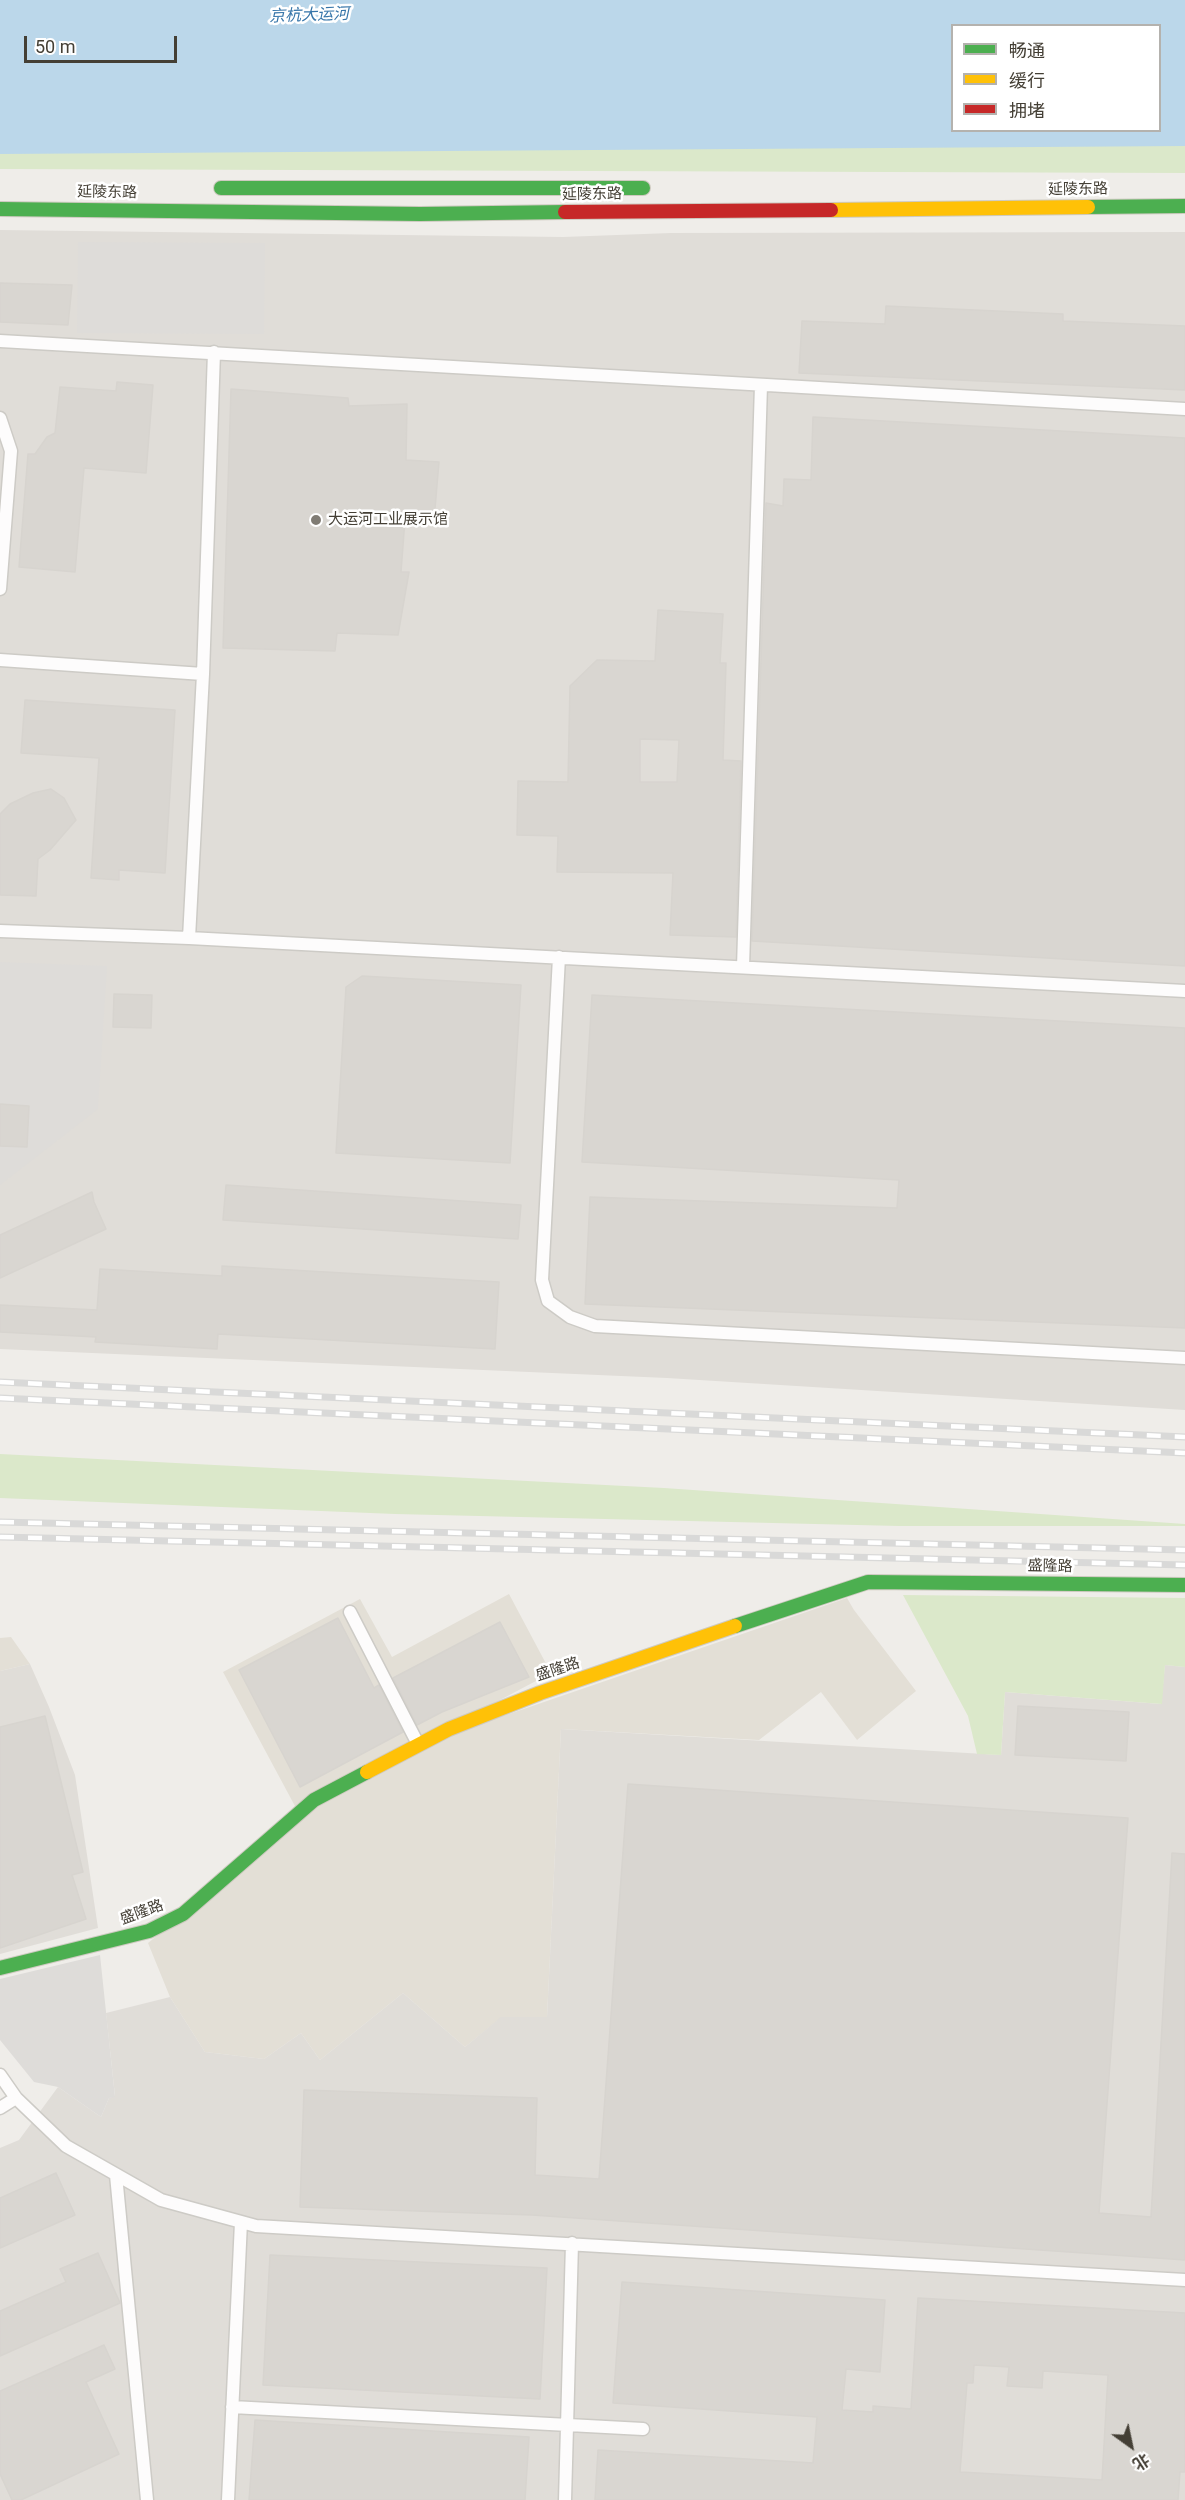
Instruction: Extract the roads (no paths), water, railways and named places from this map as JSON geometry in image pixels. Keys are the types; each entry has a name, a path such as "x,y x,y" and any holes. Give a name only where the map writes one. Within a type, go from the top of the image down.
{"main road":[{"name":"延陵东路","path":"213,188 652,188"},
{"name":"延陵东路","path":"0,209 432,213 1185,206"},
{"name":"盛隆路","path":"0,1968 149,1932 183,1914 314,1800 449,1729 540,1693 868,1582 1185,1585"}],"lane":[{"path":"0,341 1185,409"},
{"path":"189,938 203,674 214,352"},
{"path":"743,967 761,385"},
{"path":"0,418 11,451 0,589"},
{"path":"0,660 203,674"},
{"path":"0,931 189,938 1185,991"},
{"path":"559,957 542,1280 548,1301 570,1317 595,1326 1185,1358"},
{"path":"350,1612 419,1745"},
{"path":"0,2075 16,2098 66,2146 161,2200 256,2226 1185,2280"},
{"path":"0,2108 16,2098"},
{"path":"116,2175 147,2500"},
{"path":"228,2500 241,2222"},
{"path":"565,2500 572,2243"},
{"path":"232,2407 643,2429"}],"water":[{"name":"京杭大运河","path":"0,0 1185,0 1185,146 0,154"}],"railway":[{"path":"0,1382 1185,1437"},
{"path":"0,1398 1185,1453"},
{"path":"0,1522 1185,1550"},
{"path":"0,1537 1185,1565"}],"place":[{"name":"大运河工业展示馆","path":"316,520"}]}
